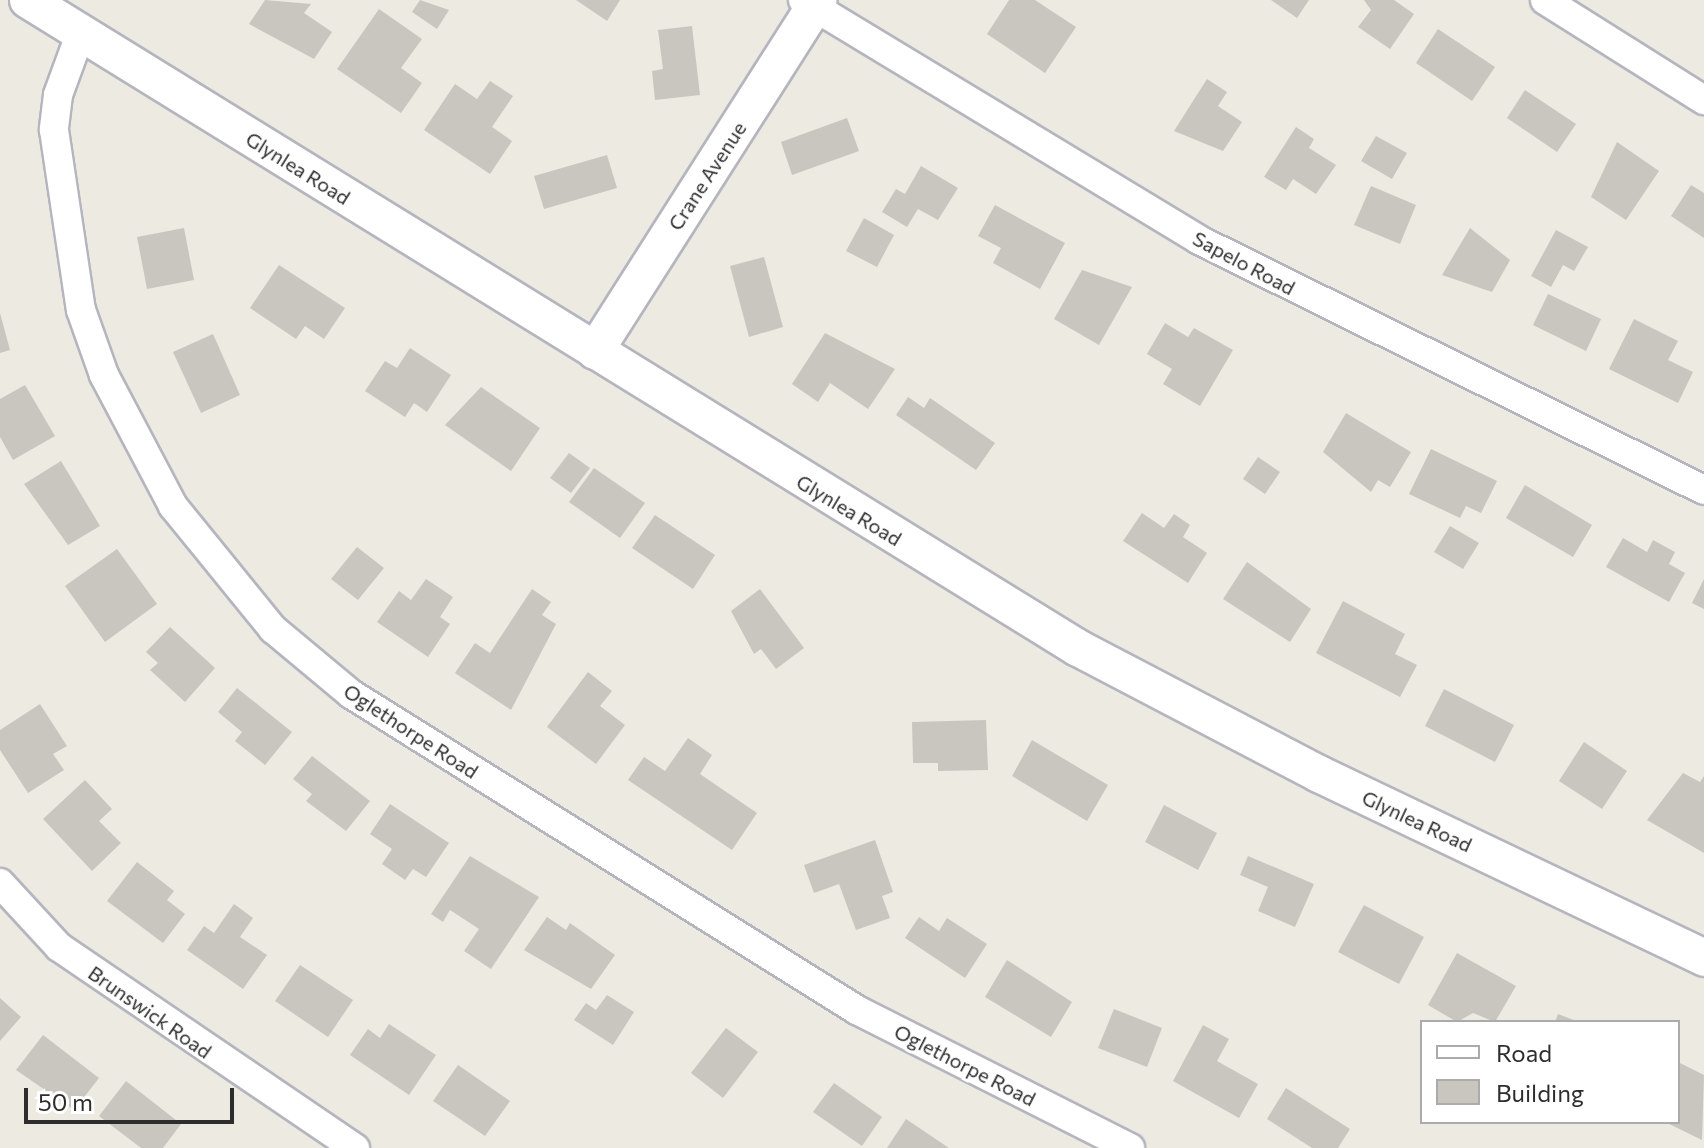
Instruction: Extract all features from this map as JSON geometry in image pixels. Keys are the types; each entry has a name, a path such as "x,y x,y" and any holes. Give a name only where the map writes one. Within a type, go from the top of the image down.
{"street":[{"name":"Glynlea Road","path":"28,0 1078,648 1319,774 1704,958"},
{"path":"1545,0 1704,100"},
{"name":"Crane Avenue","path":"595,351 812,2"},
{"name":"Sapelo Road","path":"812,2 1199,240 1704,490"},
{"name":"Oglethorpe Road","path":"81,32 58,95 54,130 81,310 104,375 173,506 273,629 351,694 857,1010 1130,1148"},
{"name":"Brunswick Road","path":"0,883 81,964 355,1148"}],"building":[{"path":"265,0 311,4 304,13 332,32 314,59 249,24"},
{"path":"420,0 449,10 437,29 412,12"},
{"path":"576,0 620,0 607,21"},
{"path":"1009,0 1035,0 1076,27 1045,73 987,34"},
{"path":"1271,0 1309,0 1297,18"},
{"path":"1364,0 1394,0 1414,14 1390,49 1358,27 1371,10"},
{"path":"379,9 422,39 401,68 422,83 401,113 337,69"},
{"path":"692,26 700,95 655,100 652,71 663,69 658,30"},
{"path":"1438,29 1495,67 1472,101 1416,63"},
{"path":"1207,79 1227,92 1218,106 1242,122 1223,151 1174,131"},
{"path":"490,81 513,96 492,127 512,141 490,174 424,130 455,84 477,99"},
{"path":"1525,90 1576,124 1557,152 1507,118"},
{"path":"847,118 859,151 792,175 781,142"},
{"path":"1296,127 1314,139 1309,148 1336,165 1316,194 1293,179 1286,190 1264,177"},
{"path":"1376,136 1407,153 1392,179 1361,161"},
{"path":"1617,142 1659,171 1626,220 1591,197"},
{"path":"607,155 617,188 544,209 534,176"},
{"path":"921,166 958,188 938,220 918,209 907,227 882,212 896,189 905,194"},
{"path":"1691,185 1704,193 1704,238 1671,216"},
{"path":"1371,186 1416,205 1400,244 1354,225"},
{"path":"995,205 1065,243 1040,289 993,263 1001,248 978,236"},
{"path":"864,218 894,235 877,267 846,251"},
{"path":"184,228 194,280 147,289 137,237"},
{"path":"1470,228 1510,260 1492,292 1442,275"},
{"path":"1556,230 1588,247 1574,271 1563,265 1551,287 1531,276"},
{"path":"764,257 783,327 749,337 730,266"},
{"path":"279,265 345,308 324,339 305,326 296,339 250,308"},
{"path":"1082,270 1132,287 1099,345 1054,319"},
{"path":"1548,294 1601,319 1586,351 1533,325"},
{"path":"0,313 10,350 0,353"},
{"path":"1634,319 1678,341 1668,360 1693,372 1678,403 1609,369"},
{"path":"1165,323 1188,337 1194,328 1233,350 1200,406 1163,384 1172,369 1147,354"},
{"path":"825,333 895,369 868,409 830,383 818,402 792,384"},
{"path":"213,334 240,395 201,413 173,352"},
{"path":"410,348 451,375 427,412 414,403 405,417 365,391 385,361 397,368"},
{"path":"25,385 55,436 13,460 0,437 0,399"},
{"path":"481,387 540,428 511,471 445,425"},
{"path":"908,397 924,408 930,398 995,443 976,470 896,415"},
{"path":"1346,413 1411,452 1390,487 1378,480 1371,492 1323,452"},
{"path":"1431,449 1497,481 1481,513 1466,506 1460,518 1409,494"},
{"path":"569,453 590,468 571,493 550,478"},
{"path":"1258,457 1280,472 1265,494 1243,479"},
{"path":"61,461 100,526 68,545 24,484"},
{"path":"594,468 645,503 620,538 569,502"},
{"path":"1525,485 1592,525 1573,557 1506,518"},
{"path":"1142,513 1164,528 1174,514 1190,525 1183,537 1207,553 1188,583 1123,541"},
{"path":"655,515 715,555 693,589 632,548"},
{"path":"1450,526 1479,543 1463,569 1434,552"},
{"path":"1623,538 1647,552 1653,540 1675,552 1669,564 1685,573 1669,602 1606,567"},
{"path":"357,547 384,568 358,600 331,579"},
{"path":"117,549 157,604 105,642 65,586"},
{"path":"1247,562 1311,609 1290,642 1223,599"},
{"path":"426,579 453,597 440,617 450,624 428,657 377,622 399,591 411,600"},
{"path":"1704,579 1704,609 1692,603"},
{"path":"532,589 551,602 542,615 556,624 511,710 455,673 475,643 490,653"},
{"path":"760,589 804,648 776,669 761,649 754,654 731,611"},
{"path":"1343,601 1405,634 1395,654 1417,665 1400,697 1316,653"},
{"path":"170,627 215,668 185,702 150,670 158,663 146,652"},
{"path":"588,672 612,691 600,706 625,725 596,764 547,727"},
{"path":"237,688 292,732 265,765 235,741 242,732 218,712"},
{"path":"1444,689 1514,725 1495,762 1425,726"},
{"path":"40,704 67,746 53,754 64,770 28,793 0,750 0,730"},
{"path":"986,720 988,770 938,771 938,763 913,763 912,722"},
{"path":"688,738 712,755 700,774 757,813 732,850 628,780 644,757 665,771"},
{"path":"1032,740 1108,785 1087,821 1012,776"},
{"path":"1584,742 1627,771 1602,809 1559,781"},
{"path":"312,756 370,801 346,831 306,801 312,794 293,779"},
{"path":"1683,773 1700,782 1704,776 1704,853 1647,820"},
{"path":"85,780 112,809 99,821 121,843 92,871 43,819"},
{"path":"390,804 449,843 426,877 413,869 405,880 382,864 392,849 370,834"},
{"path":"1164,805 1217,833 1198,870 1145,842"},
{"path":"875,840 893,892 882,896 890,918 856,930 839,884 814,893 804,865"},
{"path":"470,856 539,897 491,969 464,951 479,929 450,910 443,922 431,914"},
{"path":"1248,856 1314,884 1295,927 1258,911 1268,887 1240,875"},
{"path":"137,862 174,891 167,900 185,914 163,943 107,901"},
{"path":"234,904 253,918 240,937 267,955 243,989 187,950 204,926 214,933"},
{"path":"1364,905 1424,937 1399,984 1338,952"},
{"path":"547,917 566,930 570,923 615,955 591,989 524,950"},
{"path":"919,917 939,931 947,918 987,944 965,978 905,938"},
{"path":"1457,953 1516,986 1496,1020 1473,1013 1454,1020 1428,1005"},
{"path":"1007,960 1072,1002 1051,1037 985,997"},
{"path":"300,965 353,1000 328,1037 275,1001"},
{"path":"607,995 634,1012 613,1045 574,1020 586,1003 596,1010"},
{"path":"0,998 21,1017 0,1041"},
{"path":"1114,1009 1162,1028 1147,1067 1098,1048"},
{"path":"1558,1014 1574,1020 1556,1020"},
{"path":"389,1024 436,1055 409,1095 350,1055 368,1029 380,1038"},
{"path":"1203,1025 1229,1039 1217,1061 1258,1084 1239,1118 1173,1081"},
{"path":"726,1028 758,1052 723,1098 691,1073"},
{"path":"43,1035 99,1078 74,1110 16,1070"},
{"path":"1680,1063 1704,1075 1702,1140 1669,1124 1680,1124"},
{"path":"458,1065 510,1101 485,1136 433,1101"},
{"path":"126,1081 181,1124 163,1148 141,1148 99,1116"},
{"path":"834,1083 882,1117 862,1146 813,1112"},
{"path":"1286,1088 1350,1129 1338,1148 1312,1148 1267,1119"},
{"path":"906,1119 949,1148 887,1148"}]}
